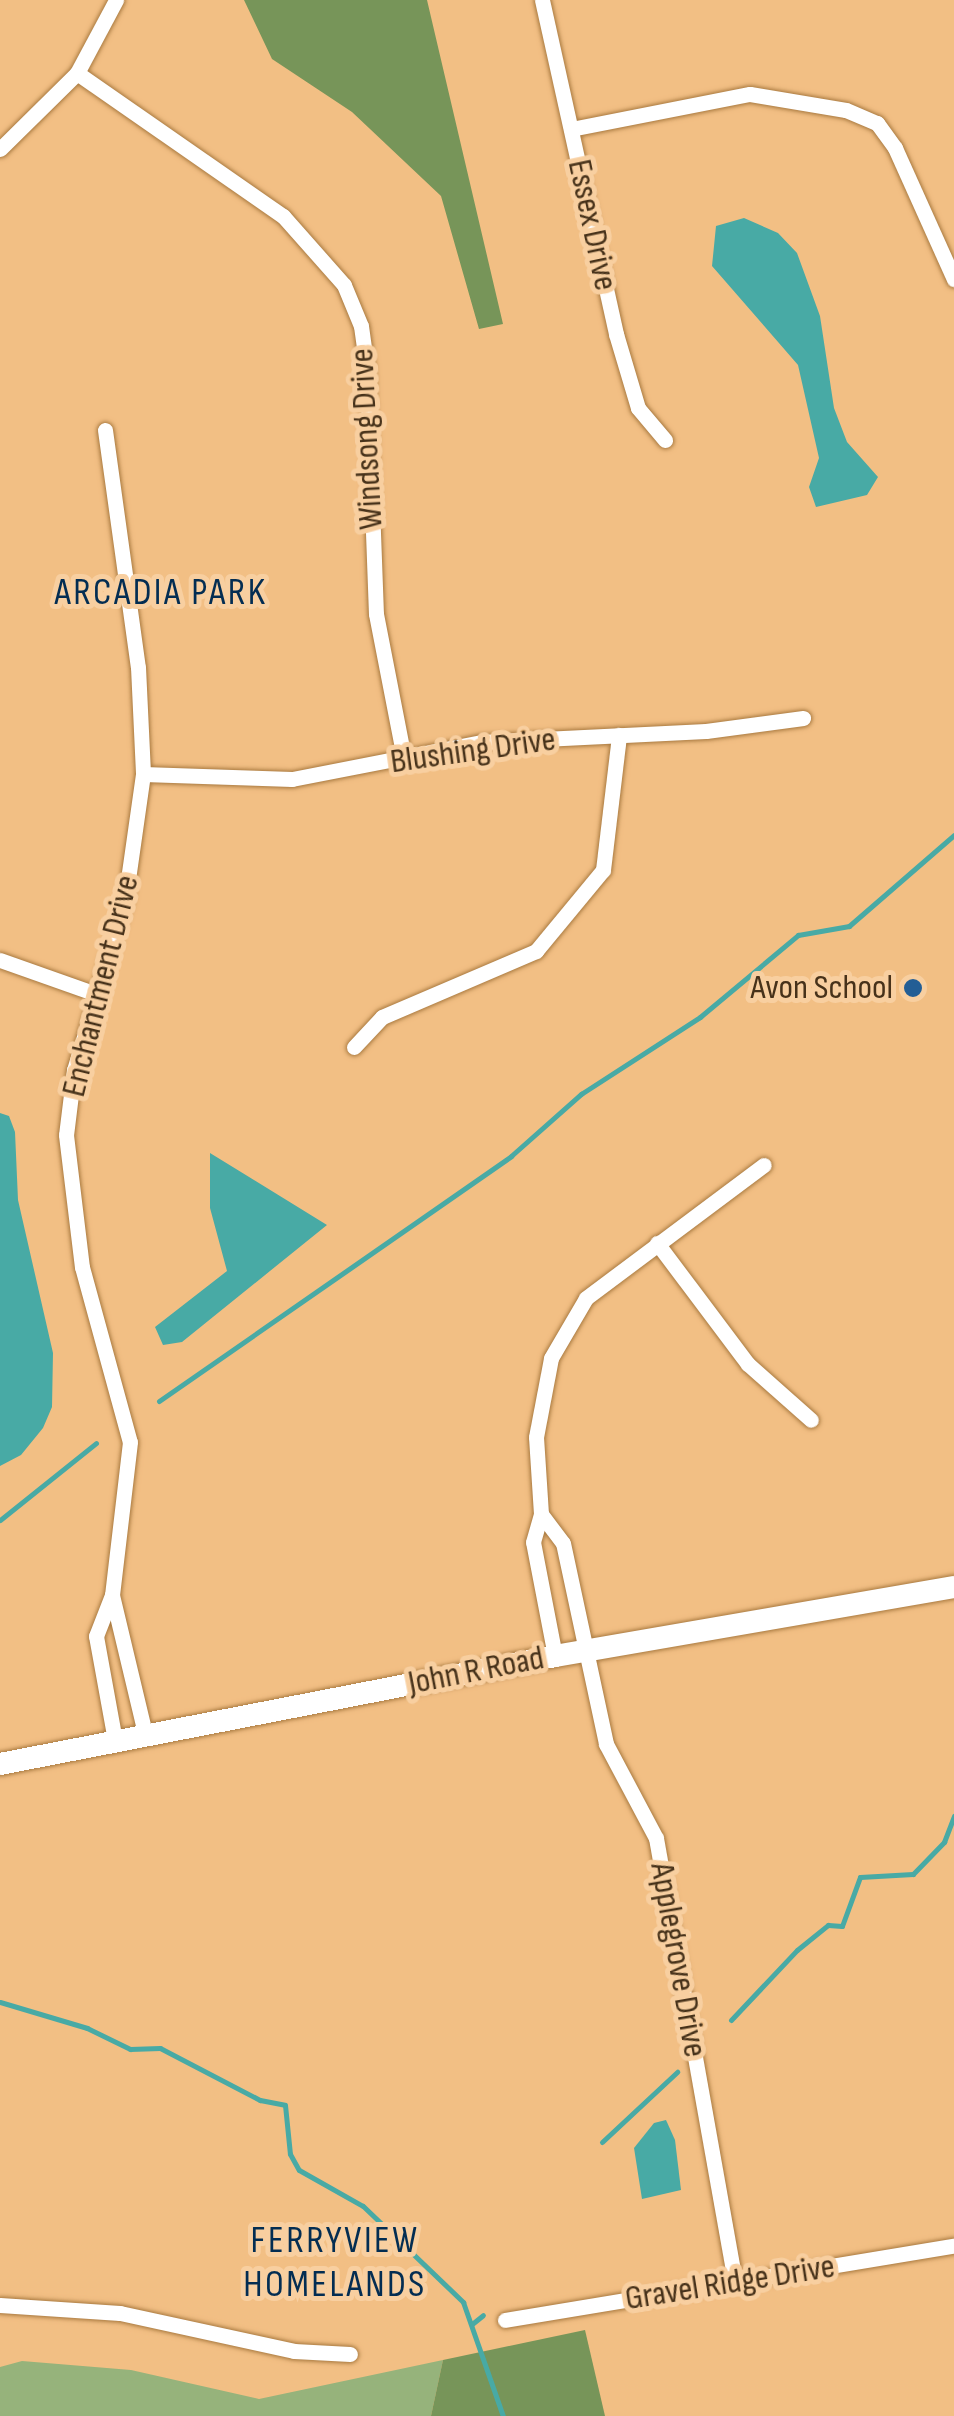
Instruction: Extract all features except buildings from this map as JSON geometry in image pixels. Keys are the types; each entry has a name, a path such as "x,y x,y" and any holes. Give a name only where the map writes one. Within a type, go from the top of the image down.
{"main road":[{"name":"John R Road","path":"0,1764 587,1650 954,1587"}],"street":[{"path":"0,149 77,73 116,0"},
{"name":"Essex Drive","path":"542,0 638,408 665,440"},
{"name":"Windsong Drive","path":"77,73 283,216 344,285 368,369 376,614 404,758"},
{"path":"571,129 750,94 846,110 877,123 895,148 954,279"},
{"name":"Enchantment Drive","path":"105,430 138,667 143,774 125,900 74,1070 66,1135 82,1267 130,1442 112,1595 96,1636 115,1741"},
{"name":"Blushing Drive","path":"143,774 292,779 482,742 620,735 803,718"},
{"path":"354,1048 382,1017 502,970 546,940 604,870 620,735"},
{"path":"0,960 96,994"},
{"path":"555,1656 534,1542 541,1514 536,1438 551,1358 586,1298 764,1165"},
{"path":"657,1242 748,1364 811,1420"},
{"name":"Applegrove Drive","path":"541,1514 563,1543 606,1744 656,1838 735,2282"},
{"name":"Enchantment Drive","path":"112,1595 145,1734"},
{"name":"Gravel Ridge Drive","path":"505,2320 954,2246"},
{"path":"0,2306 105,2311 272,2347 350,2354"}],"green space":[{"path":"244,0 427,0 503,324 479,329 441,196 352,112 272,59"},
{"path":"585,2330 605,2416 431,2416 443,2360"},
{"path":"443,2360 431,2416 0,2416 0,2367 22,2361 131,2370 259,2399"}],"water":[{"path":"744,218 778,233 797,253 820,316 834,408 847,442 878,477 867,495 816,507 809,487 819,458 798,365 712,266 716,226"},
{"path":"0,1113 9,1116 15,1132 18,1200 53,1353 52,1407 43,1428 21,1455 0,1466"},
{"path":"210,1153 327,1225 182,1342 163,1345 155,1327 227,1271 210,1208"},
{"path":"666,2120 675,2140 681,2190 642,2199 634,2148 654,2123"}],"waterway":[{"path":"159,1401 511,1156 581,1094 700,1017 798,935 849,926 954,835"},
{"path":"0,1520 96,1443"},
{"path":"731,2020 797,1950 828,1925 842,1926 860,1877 913,1874 944,1842 954,1816"},
{"path":"0,2002 87,2028 130,2049 160,2048 260,2100 285,2105 290,2154 299,2170 363,2206 463,2302 503,2416"},
{"path":"602,2142 677,2072"},
{"path":"472,2324 483,2315"}],"place":[{"name":"Avon School","path":"913,988"}],"district":[{"name":"ARCADIA PARK","path":"161,593"},
{"name":"FERRYVIEW HOMELANDS","path":"335,2263"}]}
